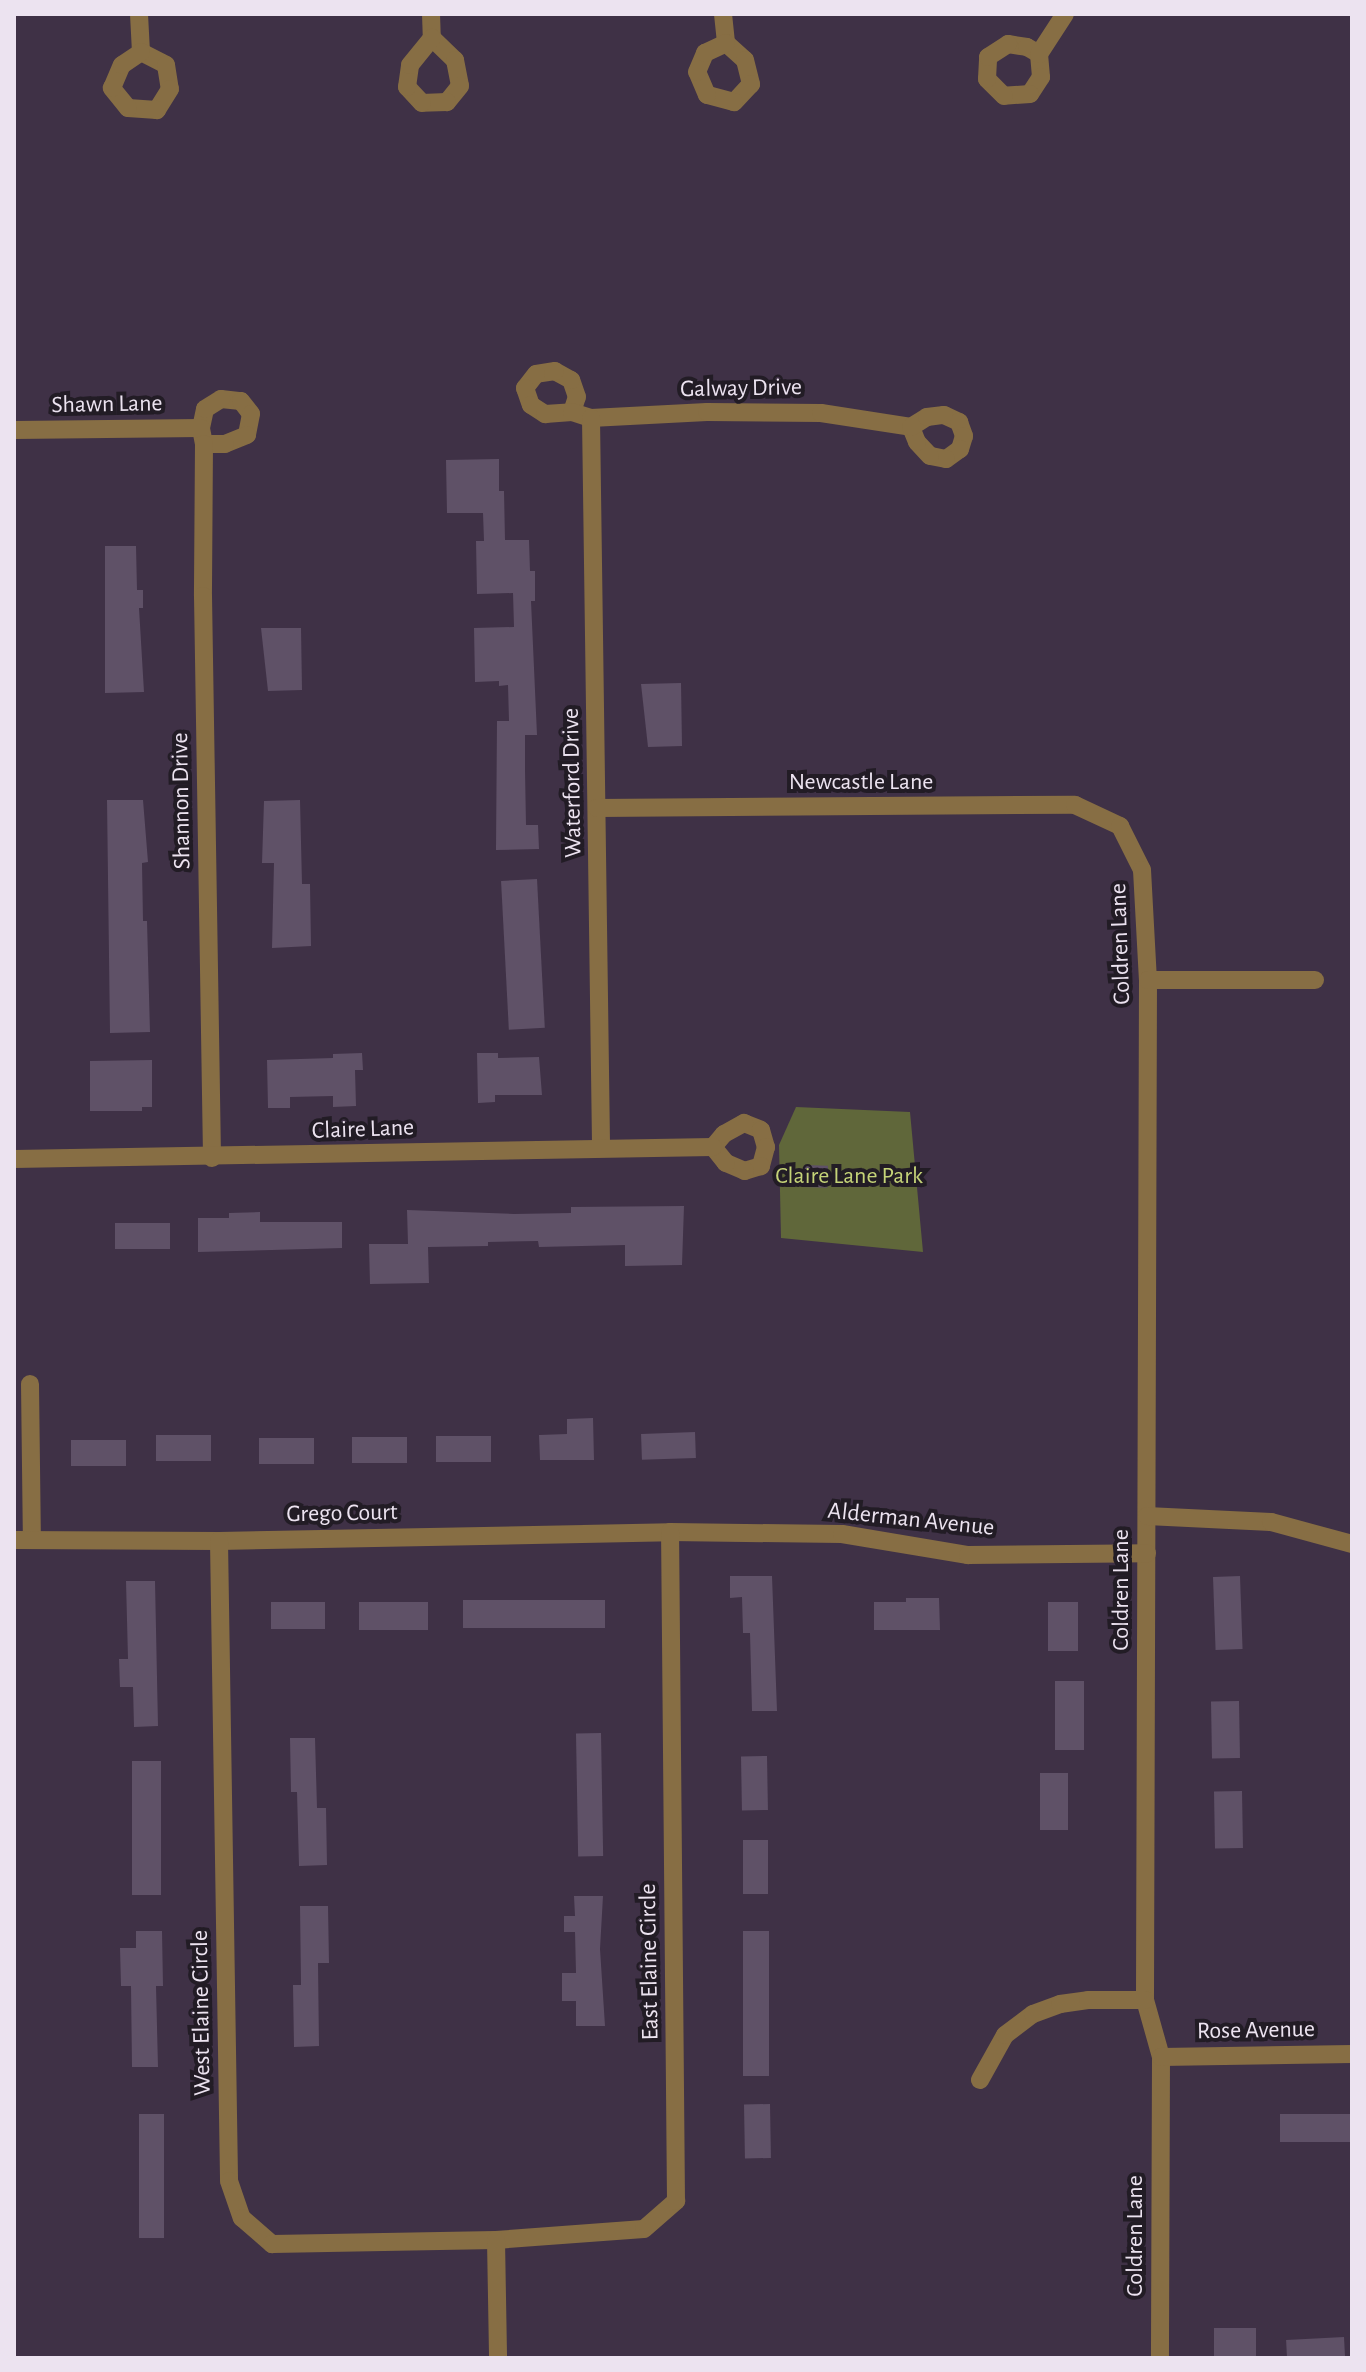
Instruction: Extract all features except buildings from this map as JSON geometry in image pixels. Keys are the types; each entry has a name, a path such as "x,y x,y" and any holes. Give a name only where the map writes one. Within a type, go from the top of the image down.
{"street":[{"path":"139,14 141,52"},
{"path":"431,14 432,38"},
{"path":"723,14 726,43"},
{"path":"1039,54 1065,14"},
{"name":"Galway Drive","path":"572,412 591,418 707,412 821,413 911,427"},
{"name":"Waterford Drive","path":"591,418 601,1147"},
{"name":"Shawn Lane","path":"14,430 203,436"},
{"name":"Shannon Drive","path":"203,436 212,1158"},
{"name":"Newcastle Lane","path":"597,808 1075,805 1120,826"},
{"name":"Coldren Lane","path":"1120,826 1142,870 1148,980 1145,2000 1161,2057 1160,2358"},
{"path":"1148,980 1315,980"},
{"name":"Claire Lane","path":"14,1159 713,1147"},
{"path":"23,1539 30,1384"},
{"path":"1147,1516 1271,1522 1352,1544"},
{"name":"Grego Court","path":"23,1539 219,1541 670,1532"},
{"name":"Alderman Avenue","path":"670,1532 842,1534 968,1555 1147,1553"},
{"name":"East Elaine Circle","path":"496,2240 644,2229 676,2201 670,1532"},
{"name":"West Elaine Circle","path":"219,1541 229,2181 242,2218 272,2244 496,2240"},
{"path":"980,2080 1005,2035 1033,2014 1060,2004 1088,2000 1145,2000"},
{"name":"Rose Avenue","path":"1161,2057 1352,2054"},
{"path":"496,2240 498,2358"}],"green space":[{"name":"Claire Lane Park","path":"796,1107 910,1112 923,1252 781,1238 779,1145"}]}
